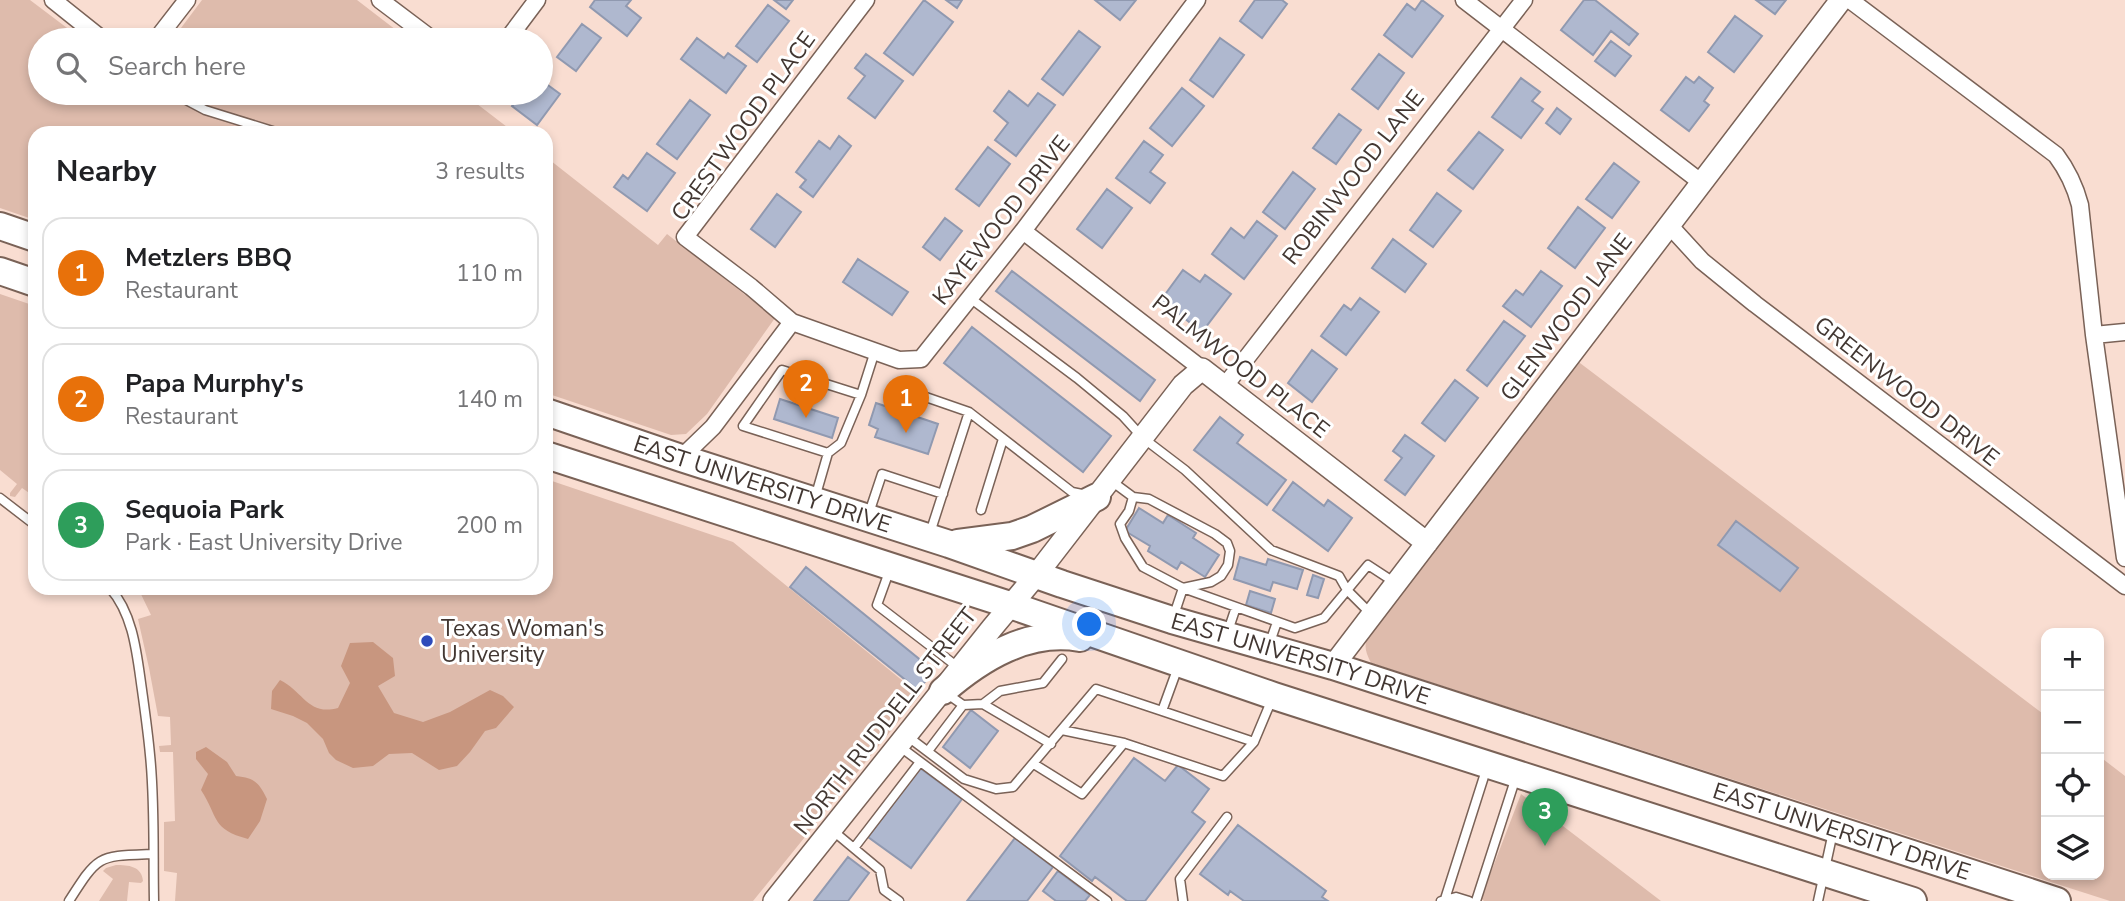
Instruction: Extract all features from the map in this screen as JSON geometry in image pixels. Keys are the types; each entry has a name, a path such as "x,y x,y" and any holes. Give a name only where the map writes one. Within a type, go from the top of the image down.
{"main road":[{"path":"0,226 28,236"},
{"path":"0,271 28,281"},
{"name":"EAST UNIVERSITY DRIVE","path":"553,414 939,540 1172,620 1333,666 2057,901"},
{"name":"EAST UNIVERSITY DRIVE","path":"553,457 1010,605 1274,696 1913,901"},
{"path":"939,540 1012,536 1032,529 1104,488"},
{"path":"953,698 980,661 1029,640 1053,636 1119,644"}],"street":[{"path":"53,0 88,28"},
{"path":"165,28 187,0"},
{"path":"380,0 417,28"},
{"path":"516,28 537,0"},
{"name":"CRESTWOOD PLACE","path":"792,322 685,237 866,0"},
{"name":"KAYEWOOD DRIVE","path":"792,322 899,360 921,359 1023,232 1197,0"},
{"path":"1464,0 1702,183"},
{"name":"ROBINWOOD LANE","path":"1224,387 1524,0"},
{"name":"GLENWOOD LANE","path":"1333,666 1841,0"},
{"path":"1850,0 2056,155 2075,187 2080,205 2094,335 2125,558"},
{"name":"GREENWOOD DRIVE","path":"1669,225 1702,261 1755,304 2125,586"},
{"name":"PALMWOOD PLACE","path":"1023,232 1427,543"},
{"path":"681,458 713,427 792,322"},
{"path":"2094,335 2125,332"},
{"path":"1037,574 1183,386 1202,369"},
{"name":"NORTH RUDDELL STREET","path":"775,901 903,741 953,698 961,669 1037,574"}],"lane":[{"path":"196,105 256,126"},
{"path":"970,298 1123,416 1143,438 1185,470 1271,550 1339,576 1347,590 1372,615"},
{"path":"814,501 828,453 841,443 875,351"},
{"path":"766,357 782,370 860,395"},
{"path":"782,370 743,425 828,453"},
{"path":"894,386 969,412 1072,492 1104,488 1149,499 1227,543 1230,551 1228,565 1221,576 1211,582 1184,588"},
{"path":"939,540 943,494 969,412"},
{"path":"981,510 1003,439"},
{"path":"867,517 882,474 943,494"},
{"path":"1133,497 1129,511 1120,524 1125,538 1143,567 1184,588 1296,628 1324,618 1368,565 1396,583"},
{"path":"0,498 28,520"},
{"path":"891,566 877,605 961,669"},
{"path":"1172,620 1184,588"},
{"path":"116,595 124,610 137,657 150,756 154,901"},
{"path":"1227,635 1236,607"},
{"path":"1269,647 1278,621"},
{"path":"984,704 1000,691 1043,683 1062,659"},
{"path":"1162,711 1179,664"},
{"path":"903,741 928,751 964,779 996,789 1013,787 1096,689 1254,741"},
{"path":"1062,730 1124,743 1223,776 1254,741 1274,696"},
{"path":"928,751 953,698 984,704 1051,744"},
{"path":"903,741 920,762 1107,901"},
{"path":"1034,764 1082,794 1124,743"},
{"path":"854,848 920,762"},
{"path":"1443,900 1488,764"},
{"path":"1476,901 1517,774"},
{"path":"1183,901 1180,879 1227,817"},
{"path":"1818,901 1833,829"},
{"path":"832,830 880,870 884,890 899,901"},
{"path":"69,901 97,861 114,856 153,855"},
{"path":"1443,900 1456,897 1469,901"}],"shaded area":[{"path":"0,0 30,0 67,28 28,28 28,105 478,105 506,126 28,126 28,218 0,208"},
{"path":"202,0 357,0 393,28 181,28"},
{"path":"553,162 658,245 667,234 775,318 707,414 686,434 671,435 553,395"},
{"path":"0,294 28,304 28,492 22,488 15,497 10,496 17,484 0,470"},
{"path":"1576,360 2041,712 2041,879 1371,663 1366,648 1370,632"},
{"name":"Texas Woman's University","path":"553,481 733,542 920,695 753,901 175,901 177,873 164,871 164,822 175,821 173,752 160,752 159,746 171,745 170,717 158,716 138,619 151,615 141,595 553,595"},
{"path":"373,642 393,658 395,676 378,686 394,713 423,722 450,712 490,690 503,696 514,707 496,728 485,731 457,766 439,770 412,753 389,754 373,766 353,768 336,760 329,753 323,739 307,723 271,709 272,691 280,680 313,706 328,710 338,708 350,683 341,666 350,643"},
{"path":"206,747 227,762 236,776 256,782 267,799 260,821 248,839 228,831 217,821 201,790 208,774 196,759 196,752"},
{"path":"2104,760 2125,776 2125,901 2110,901 2045,880 2104,880"},
{"path":"1521,794 1661,901 1484,901 1481,898"},
{"path":"116,865 137,869 143,881 129,882 127,901 99,901 113,879 103,871"}],"building":[{"path":"595,0 631,0 626,6 641,18 627,36 590,7"},
{"path":"774,0 793,0 786,9"},
{"path":"924,0 953,22 913,75 884,53"},
{"path":"946,0 962,0 957,8"},
{"path":"1095,0 1136,0 1120,20"},
{"path":"1255,0 1282,0 1287,4 1262,38 1240,21"},
{"path":"1422,0 1443,16 1412,57 1384,35 1407,4 1415,10"},
{"path":"1584,0 1595,0 1638,34 1629,45 1611,31 1593,55 1561,30"},
{"path":"1756,0 1786,0 1775,14"},
{"path":"768,5 789,21 757,62 736,46"},
{"path":"1735,16 1762,36 1734,72 1708,52"},
{"path":"582,24 601,38 576,71 557,57"},
{"path":"1079,31 1100,47 1063,95 1042,79"},
{"path":"697,38 724,58 728,53 746,66 726,93 681,59"},
{"path":"1220,38 1244,55 1213,97 1190,80"},
{"path":"1611,41 1631,56 1615,76 1595,61"},
{"path":"866,54 903,81 875,118 848,98 865,76 855,68"},
{"path":"1379,54 1404,73 1378,109 1352,89"},
{"path":"1686,77 1694,83 1699,77 1713,88 1704,101 1709,105 1689,131 1661,110"},
{"path":"1521,78 1540,92 1532,101 1543,109 1521,138 1492,117"},
{"path":"1182,88 1204,106 1172,146 1150,128"},
{"path":"553,89 560,94 553,103"},
{"path":"1009,91 1028,106 1038,93 1055,105 1016,156 995,140 1008,123 994,111"},
{"path":"690,100 710,115 677,159 657,144"},
{"path":"513,105 552,105 537,125"},
{"path":"1557,108 1571,119 1560,134 1546,123"},
{"path":"1339,114 1361,130 1336,164 1313,148"},
{"path":"1479,132 1503,150 1473,189 1448,170"},
{"path":"839,136 851,146 813,197 800,187 806,180 796,172 819,141 830,149"},
{"path":"1144,141 1163,155 1150,172 1165,183 1150,203 1116,178"},
{"path":"988,147 1010,164 979,206 956,189"},
{"path":"647,153 675,173 647,211 614,187 623,175 628,179"},
{"path":"1614,163 1639,182 1612,218 1586,199"},
{"path":"1293,172 1315,189 1285,229 1263,212"},
{"path":"1107,189 1132,208 1102,248 1077,229"},
{"path":"1437,193 1461,211 1433,247 1410,230"},
{"path":"777,194 801,212 775,247 751,229"},
{"path":"1578,207 1605,228 1575,268 1548,248"},
{"path":"945,218 962,231 940,260 923,247"},
{"path":"1257,221 1277,236 1244,279 1212,254 1231,228 1244,238"},
{"path":"1393,239 1426,264 1405,292 1372,268"},
{"path":"858,259 908,292 892,315 843,282"},
{"path":"1183,270 1200,282 1205,275 1231,294 1202,332 1161,300"},
{"path":"1012,271 1155,380 1140,401 996,291"},
{"path":"1541,271 1562,286 1531,327 1503,306 1516,290 1523,295"},
{"path":"1360,298 1379,312 1346,355 1321,336 1344,305 1351,310"},
{"path":"1504,321 1525,336 1487,386 1467,370"},
{"path":"972,327 1111,436 1083,472 944,363"},
{"path":"1312,350 1337,369 1312,402 1288,383"},
{"path":"1455,380 1478,398 1445,441 1422,423"},
{"path":"780,399 838,418 832,438 774,419"},
{"path":"876,403 938,424 928,454 875,437 878,429 869,425"},
{"path":"1220,417 1243,435 1237,443 1286,480 1267,505 1194,450"},
{"path":"1405,435 1434,456 1405,495 1385,480 1402,458 1393,451"},
{"path":"1293,482 1324,506 1328,500 1352,518 1328,551 1273,510"},
{"path":"1139,508 1163,523 1168,515 1196,533 1193,538 1219,555 1205,577 1181,562 1177,569 1148,551 1150,546 1125,531"},
{"path":"1736,521 1798,568 1780,591 1718,545"},
{"path":"1240,557 1266,565 1268,559 1303,570 1297,589 1273,582 1270,591 1234,579"},
{"path":"806,567 934,671 918,690 790,587"},
{"path":"1313,575 1324,579 1318,598 1307,595"},
{"path":"1250,591 1275,599 1271,613 1246,605"},
{"path":"971,710 998,731 970,768 943,747"},
{"path":"1134,758 1165,781 1178,765 1209,789 1192,812 1205,822 1145,901 1127,901 1095,877 1092,881 1060,856"},
{"path":"920,768 962,799 911,868 868,837"},
{"path":"1238,825 1326,891 1322,897 1328,901 1244,901 1230,891 1228,895 1200,874"},
{"path":"1015,838 1053,867 1027,901 967,901"},
{"path":"848,857 869,873 848,901 814,901"},
{"path":"1058,871 1090,895 1085,901 1056,901 1043,891"}],"place":[{"name":"Papa Murphy's","path":"806,418"},
{"name":"Metzlers BBQ","path":"906,433"},
{"name":"Texas Woman's University","path":"427,641"},
{"name":"Sequoia Park","path":"1545,846"}]}
